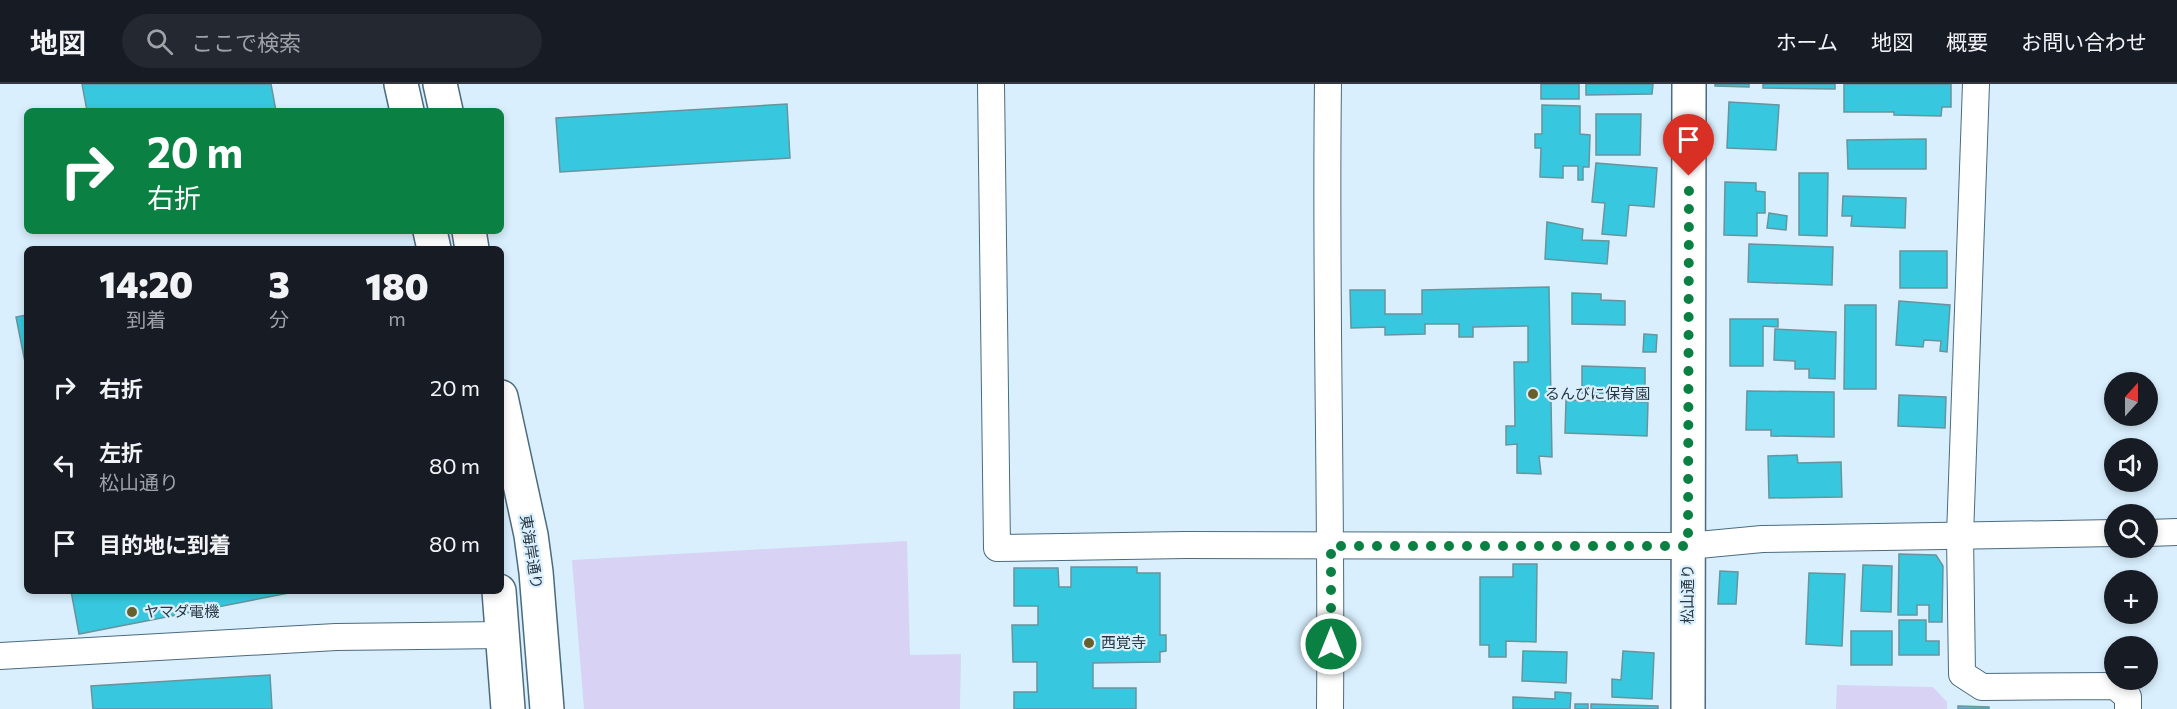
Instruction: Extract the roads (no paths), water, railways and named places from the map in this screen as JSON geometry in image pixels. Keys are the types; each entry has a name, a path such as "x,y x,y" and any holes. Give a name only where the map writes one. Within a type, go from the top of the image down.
{"street":[{"path":"401,84 406,108"},
{"path":"440,84 445,108"},
{"path":"991,84 997,548 1185,545 1688,546 1762,539 2104,533"},
{"path":"1328,84 1330,709"},
{"name":"松山通り","path":"1688,709 1689,84"},
{"path":"1977,84 1960,536 1962,674 1982,687 2115,686 2128,697 2128,709"},
{"name":"東海岸通り","path":"504,411 531,536 547,709"},
{"path":"2158,533 2177,532"},
{"path":"499,594 508,709"},
{"path":"0,656 336,638 503,635"}],"place":[{"name":"るんびに保育園","path":"1533,394"},
{"name":"ヤマダ電機","path":"132,612"},
{"name":"西覚寺","path":"1089,643"}]}
